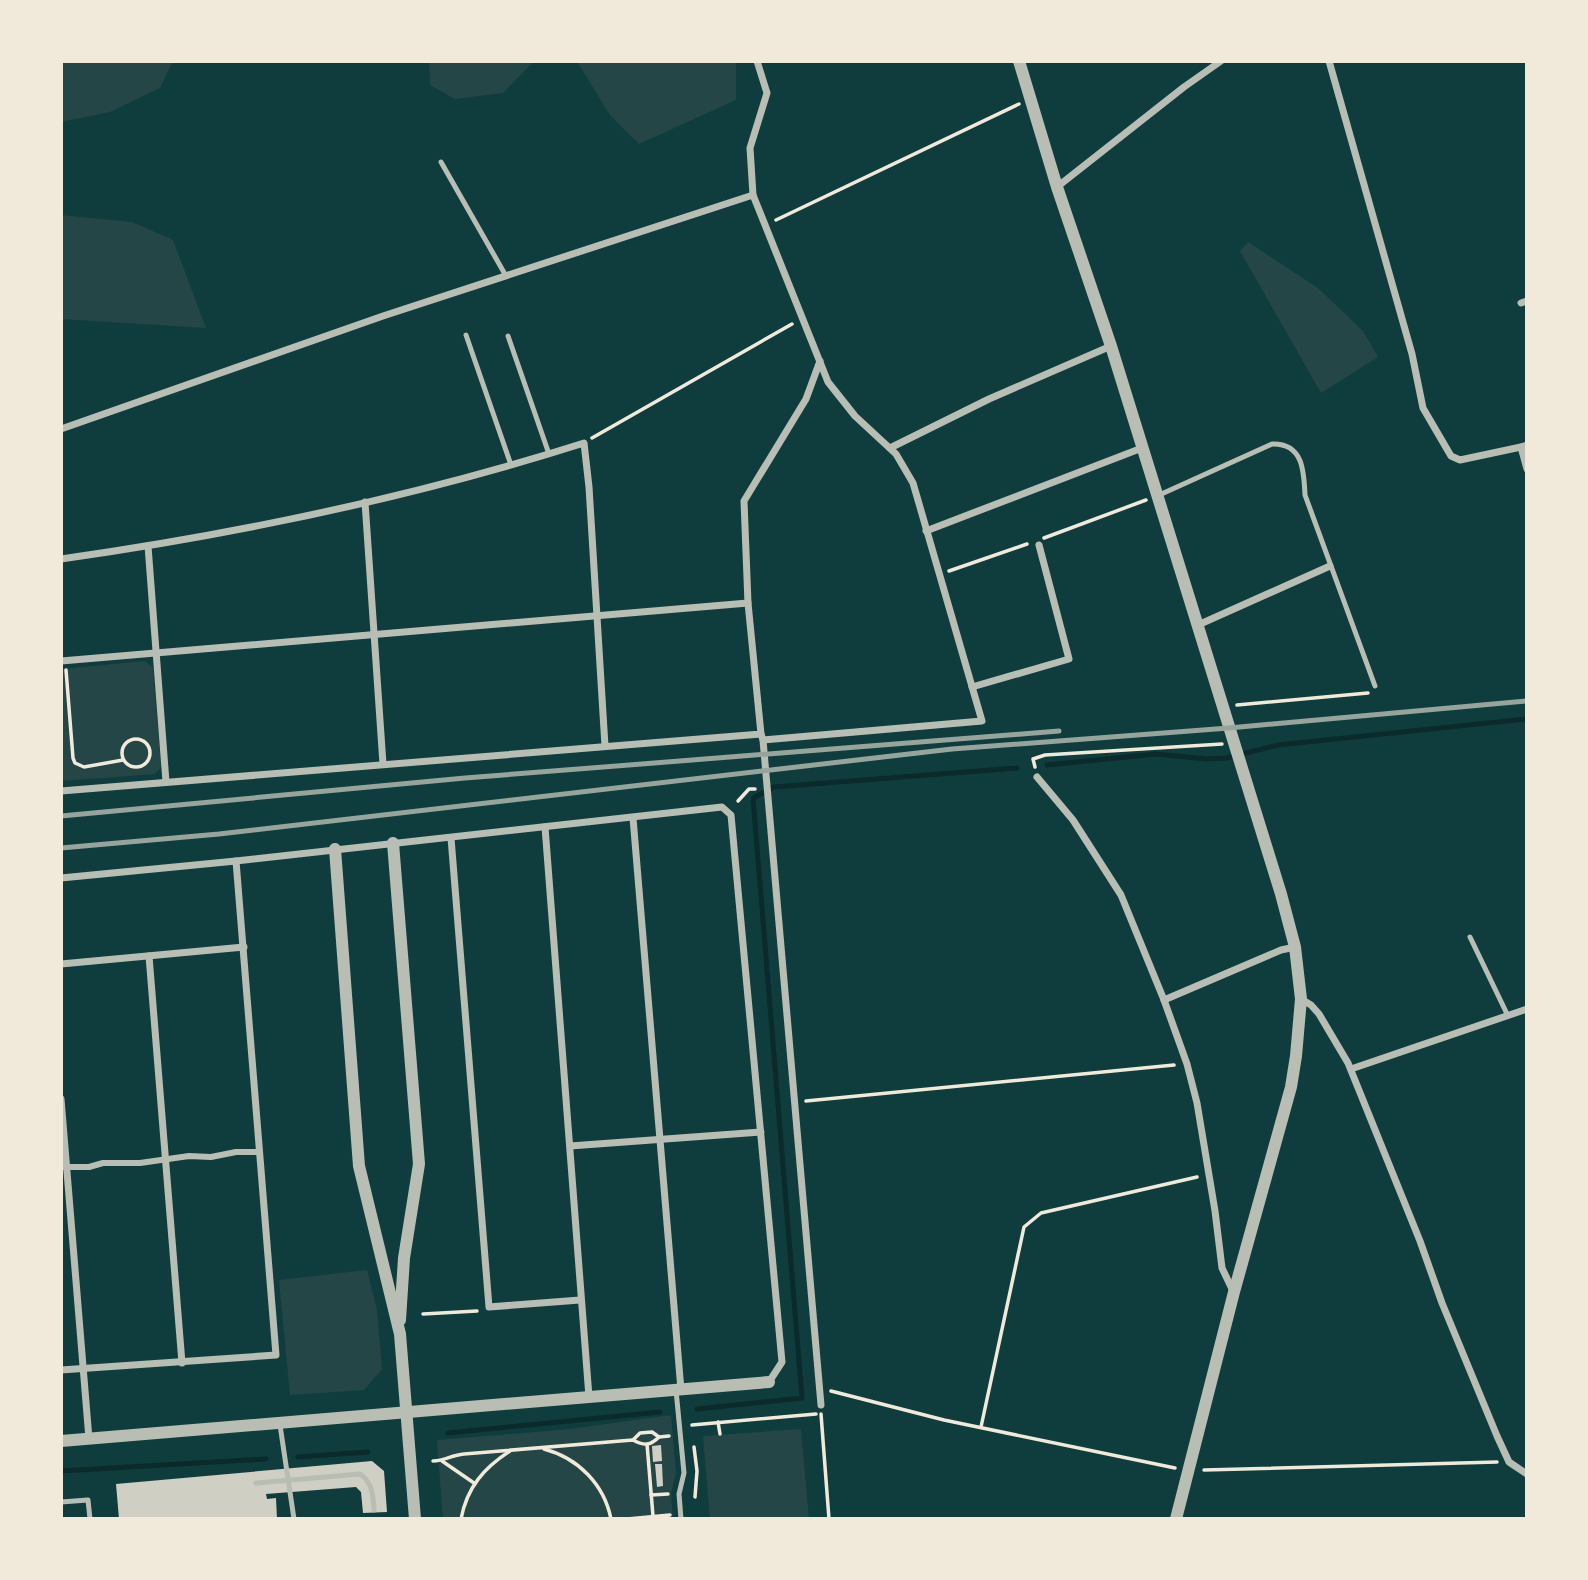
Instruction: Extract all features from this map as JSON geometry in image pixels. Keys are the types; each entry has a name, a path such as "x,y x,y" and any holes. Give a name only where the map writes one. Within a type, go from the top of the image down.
{"street":[{"path":"61,791 605,746 982,721 913,483 896,454 855,416 828,382 752,195 750,148 767,93 757,61"},
{"path":"1019,61 1057,187 1111,345 1282,894 1295,947 1301,999 1291,1087 1176,1519"},
{"path":"1057,187 1221,61"},
{"path":"1329,61 1412,354 1423,408 1451,456 1460,460 1524,446 1527,469"},
{"path":"61,429 370,321 752,195"},
{"path":"890,448 989,398 1111,345"},
{"path":"820,361 806,399 744,501 748,603 768,788 821,1410"},
{"path":"61,559 148,546 365,502 511,466 584,443 605,746"},
{"path":"926,531 1142,448"},
{"path":"365,502 383,765"},
{"path":"972,687 1069,659 1039,545"},
{"path":"148,546 166,782"},
{"path":"1198,625 1330,566"},
{"path":"63,661 748,603"},
{"path":"1037,777 1073,820 1121,895 1164,1000 1187,1064 1197,1103 1222,1268 1234,1293"},
{"path":"61,878 722,807 731,815 782,1362 769,1382 61,1441"},
{"path":"633,818 661,1139 678,1390"},
{"path":"545,827 589,1397"},
{"path":"451,838 489,1307 580,1300"},
{"path":"393,843 419,1164 404,1258 400,1334"},
{"path":"335,849 359,1166 400,1334 415,1519"},
{"path":"61,1370 276,1355 236,861"},
{"path":"61,964 244,947"},
{"path":"1164,1000 1281,950 1295,947"},
{"path":"149,956 182,1363"},
{"path":"1301,999 1319,1014 1351,1069 1442,1303 1510,1462 1527,1474"},
{"path":"1351,1069 1527,1009"},
{"path":"61,1099 64,1166 89,1439"},
{"path":"570,1146 761,1132"},
{"path":"64,1166 89,1167 103,1163 140,1163 211,1157 236,1152 260,1152"}],"lane":[{"path":"441,162 506,276"},
{"path":"466,335 511,466"},
{"path":"509,336 549,454"},
{"path":"1157,496 1272,444 1290,446 1298,454 1305,495 1375,687"},
{"path":"1470,937 1508,1016"},
{"path":"678,1390 684,1473 679,1494 681,1516"},
{"path":"279,1422 294,1519"},
{"path":"256,1483 360,1474 367,1478 372,1489 374,1510"},
{"path":"61,1502 88,1500 90,1519"}],"path":[{"path":"765,226 1030,99"},
{"path":"584,443 803,318"},
{"path":"63,661 72,758 75,763 85,767 123,760 133,766 143,766 150,756 150,747 144,741 130,740 122,752 123,760"},
{"path":"1235,705 1375,693 1375,687"},
{"path":"1037,777 1032,759 1045,755 1234,744"},
{"path":"738,801 749,789 768,788"},
{"path":"794,1102 1187,1064"},
{"path":"981,1427 1024,1227 1041,1213 1209,1174"},
{"path":"424,1314 479,1311 489,1307"},
{"path":"819,1387 906,1411 1189,1471 1510,1462"},
{"path":"692,1424 821,1410 829,1519"},
{"path":"718,1422 720,1434"},
{"path":"442,1461 449,1455 633,1440 642,1445 652,1444 659,1437 669,1436 667,1425"},
{"path":"633,1440 640,1433 652,1432 659,1437"},
{"path":"647,1444 653,1516"},
{"path":"538,1448 566,1458 589,1476 608,1503 611,1519"},
{"path":"461,1519 464,1503 474,1483 483,1471 512,1450"},
{"path":"433,1461 442,1461 474,1483"},
{"path":"669,1515 670,1483"},
{"path":"651,1495 668,1494"},
{"path":"627,1519 681,1516"}],"shaded area":[{"path":"61,61 173,61 160,88 110,112 61,122"},
{"path":"429,61 534,61 503,93 455,99 430,85"},
{"path":"571,61 736,61 736,100 639,144 610,115 578,63"},
{"path":"61,215 132,222 173,240 206,328 61,319"},
{"path":"1248,242 1318,288 1363,331 1378,357 1321,393 1240,251"},
{"path":"145,661 153,668 161,767 155,774 61,781 61,669"},
{"path":"367,1270 377,1310 382,1369 364,1390 290,1395 279,1280"},
{"path":"671,1415 676,1473 671,1493 673,1519 443,1519 437,1440 570,1429"},
{"path":"801,1429 809,1519 710,1519 703,1436"}],"building":[{"path":"661,1445 662,1461 653,1462 652,1446"},
{"path":"372,1461 384,1471 387,1512 363,1513 361,1492 356,1487 266,1494 267,1499 276,1498 277,1519 119,1519 116,1484"},
{"path":"655,1464 662,1464 663,1486 657,1487"}],"waterway":[{"path":"1047,765 1156,754 1226,758 1278,745 1527,719"},
{"path":"697,1409 802,1398 753,798 774,787 1017,768"},
{"path":"448,1433 660,1412"},
{"path":"298,1457 368,1452"},
{"path":"61,1471 266,1459"}],"railway":[{"path":"61,848 219,834 952,749 1229,728 1527,701"},
{"path":"61,816 465,778 1059,731"}]}
